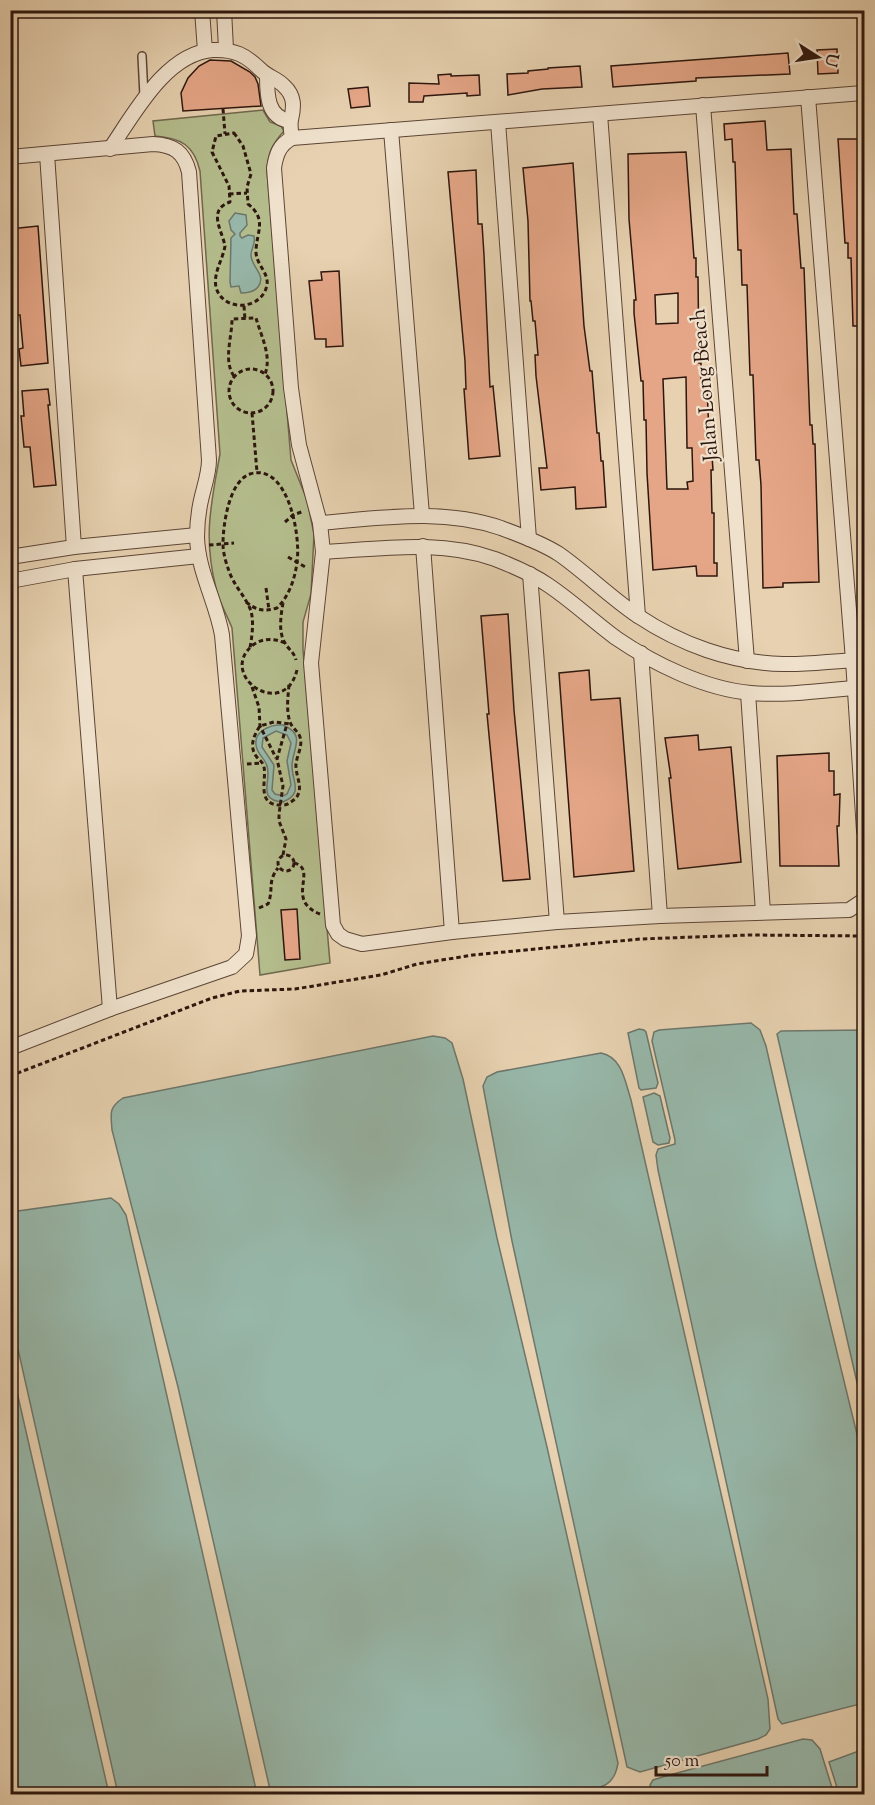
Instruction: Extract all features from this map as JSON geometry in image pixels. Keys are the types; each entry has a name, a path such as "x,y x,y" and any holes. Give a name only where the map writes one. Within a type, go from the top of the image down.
{"street":[{"path":"202,10 205,51"},
{"path":"224,10 226,49"},
{"path":"110,149 144,98 183,58 205,51 226,49 251,59 267,76 284,85 290,93 294,103 290,121 292,138"},
{"path":"267,76 267,95 274,114 278,118 290,121"},
{"path":"863,93 292,138 284,142 279,150 274,168 291,388 299,444 320,523 323,552 311,663 333,925 338,934 345,939 362,944 452,932 557,922 660,915 849,909 864,900"},
{"path":"808,97 859,660 864,831"},
{"name":"Jalan Long Beach","path":"703,105 747,662"},
{"path":"600,114 638,616"},
{"path":"498,122 529,539"},
{"path":"391,130 422,515"},
{"path":"10,157 153,144 173,147 181,152 186,160 189,172 209,460 201,499 197,536 199,556 222,635 248,946 240,962 232,967 110,1009 10,1048"},
{"path":"47,154 74,547"},
{"path":"320,523 422,515 453,517 487,525 529,539 557,553 638,616 677,639 712,652 747,662 783,664 859,660"},
{"path":"10,557 74,547 197,536"},
{"path":"323,552 423,546 452,548 493,558 530,574 641,653 667,668 704,682 748,693 860,688"},
{"path":"423,546 452,932"},
{"path":"10,581 75,569 199,556"},
{"path":"75,569 110,1009"},
{"path":"530,574 557,922"},
{"path":"641,653 660,915"},
{"path":"748,693 764,912"}],"lane":[{"path":"141,56 144,98"}],"path":[{"path":"222,109 225,134"},
{"path":"234,133 243,146 251,174 247,187 248,204 257,211 260,229 255,252 267,282 261,297 244,306 233,306 224,300 215,285 215,277 225,246 216,218 224,204 230,202 229,186 212,152 216,136 225,134 234,133"},
{"path":"229,194 247,193"},
{"path":"244,306 245,320"},
{"path":"234,376 229,370 228,363 232,319 256,318 267,352 265,374"},
{"path":"249,369 265,374 271,383 272,396 265,407 252,413 239,409 230,399 229,386 234,376 249,369"},
{"path":"252,413 257,472"},
{"path":"250,648 252,624 250,611 235,587 223,544 226,513 233,492 245,476 257,472 269,475 279,486 288,498 293,515 297,540 297,563 294,579 284,601 281,626 285,643"},
{"path":"285,522 293,515 316,506"},
{"path":"223,544 234,543"},
{"path":"288,557 320,575"},
{"path":"266,588 268,610"},
{"path":"246,602 253,608 268,610 277,608 284,601"},
{"path":"246,911 268,904 271,897 270,881 278,868 279,858 283,855 285,838 279,821 283,786 277,759 260,728 259,706 243,667 246,654 256,643 270,639 285,643 291,649 297,664 297,672 289,685 275,693 259,691 252,687"},
{"path":"277,759 288,725 289,685"},
{"path":"274,722 288,725 300,737 301,746 296,765 300,786 299,795 286,805 271,802 262,790 265,769 253,749 255,734 260,728 274,722"},
{"path":"283,855 291,856 294,863 304,870 301,892 302,899 307,906 318,914 333,918"},
{"path":"278,868 286,872 293,868 294,863"},
{"path":"10,1076 212,998 240,991 295,989 370,977 417,964 473,955 640,939 750,935 864,936"}],"green space":[{"path":"263,110 270,122 281,126 284,131 271,149 267,171 291,460 307,500 314,534 311,594 303,622 303,650 330,963 260,975 232,628 217,593 210,553 211,505 220,454 200,171 194,155 185,144 155,136 153,121"}],"shaded area":[{"path":"235,213 246,215 247,225 240,236 242,238 248,235 254,236 251,253 261,279 255,290 241,293 239,286 231,287 230,282 231,238 235,234 231,230 229,221"},
{"path":"278,725 290,729 295,733 296,738 292,766 295,791 289,799 283,802 270,798 267,794 267,766 256,743 263,730","holes":["276,731 287,735 291,743 287,761 291,785 287,794 283,796 275,794 272,790 274,765 262,747 263,738"]},
{"path":"751,1023 760,1030 766,1046 864,1463 864,1703 782,1724 778,1719 656,1155 658,1149 675,1144 675,1140 652,1041 654,1032"},
{"path":"639,1029 646,1032 658,1083 656,1088 641,1090 639,1088 628,1033"},
{"path":"864,1030 864,1413 777,1034 781,1031"},
{"path":"433,1036 445,1038 452,1043 463,1079 497,1238 618,1763 613,1778 608,1783 596,1789 573,1794 271,1794 178,1387 112,1130 112,1112 115,1105 123,1098"},
{"path":"601,1053 614,1059 622,1071 631,1100 768,1699 770,1729 766,1735 758,1739 640,1772 627,1767 512,1241 483,1086 487,1077 497,1072"},
{"path":"654,1093 660,1096 670,1138 669,1143 658,1145 653,1142 643,1097"},
{"path":"111,1198 119,1204 126,1215 257,1794 118,1794 11,1318 11,1212"},
{"path":"11,1364 14,1379 109,1794 11,1794"},
{"path":"803,1739 812,1740 820,1749 834,1794 653,1794 650,1785 653,1780"},
{"path":"864,1749 864,1794 839,1794 829,1762"}],"building":[{"path":"837,49 838,73 818,74 817,50"},
{"path":"788,53 790,74 696,78 696,81 613,87 611,66"},
{"path":"210,60 231,61 250,72 258,84 261,106 183,111 181,93 188,78 199,66"},
{"path":"580,66 582,87 542,89 508,95 507,74"},
{"path":"451,74 451,76 479,75 480,95 467,96 467,93 424,96 423,102 409,102 409,83 439,84 438,75"},
{"path":"368,87 370,106 351,108 348,89"},
{"path":"765,121 767,150 791,149 794,214 797,214 801,268 804,268 810,425 812,425 813,444 815,444 819,582 783,583 783,587 763,588 761,485 759,460 756,460 753,375 750,375 747,285 742,285 741,250 738,250 732,139 725,140 724,124"},
{"path":"838,139 858,139 864,230 864,326 853,326 851,258 848,258 848,243 845,243"},
{"path":"686,152 694,258 696,258 696,277 698,277 701,387 707,387 710,457 712,456 713,470 711,470 714,563 717,563 717,576 697,576 696,566 653,570 646,420 644,420 643,381 641,381 634,313 634,300 636,300 629,219 628,154","holes":["678,293 678,323 656,324 655,295","686,377 687,448 692,448 693,481 687,482 688,489 667,489 663,379"]},
{"path":"573,163 584,326 590,371 592,371 597,433 599,433 601,461 603,461 606,507 576,509 575,487 541,490 539,468 547,468 536,376 535,355 538,355 535,321 533,321 530,301 528,221 523,168"},
{"path":"476,170 478,224 482,224 484,255 490,387 493,386 500,456 469,459 464,389 466,389 465,361 448,172"},
{"path":"38,226 48,363 21,366 19,349 23,348 20,315 16,315 13,290 10,229"},
{"path":"339,271 343,346 326,347 326,339 315,339 309,281 322,280 321,272"},
{"path":"48,389 56,485 34,487 30,447 24,447 21,416 24,416 22,391"},
{"path":"508,614 514,710 530,879 503,881 487,714 489,714 481,616"},
{"path":"589,670 591,700 620,698 634,871 574,877 559,673"},
{"path":"698,735 699,750 731,747 741,862 678,869 669,778 671,778 665,738"},
{"path":"829,753 829,771 834,771 834,795 840,794 839,826 837,826 839,866 780,866 777,756"},
{"path":"297,909 300,959 285,960 281,910"}]}
